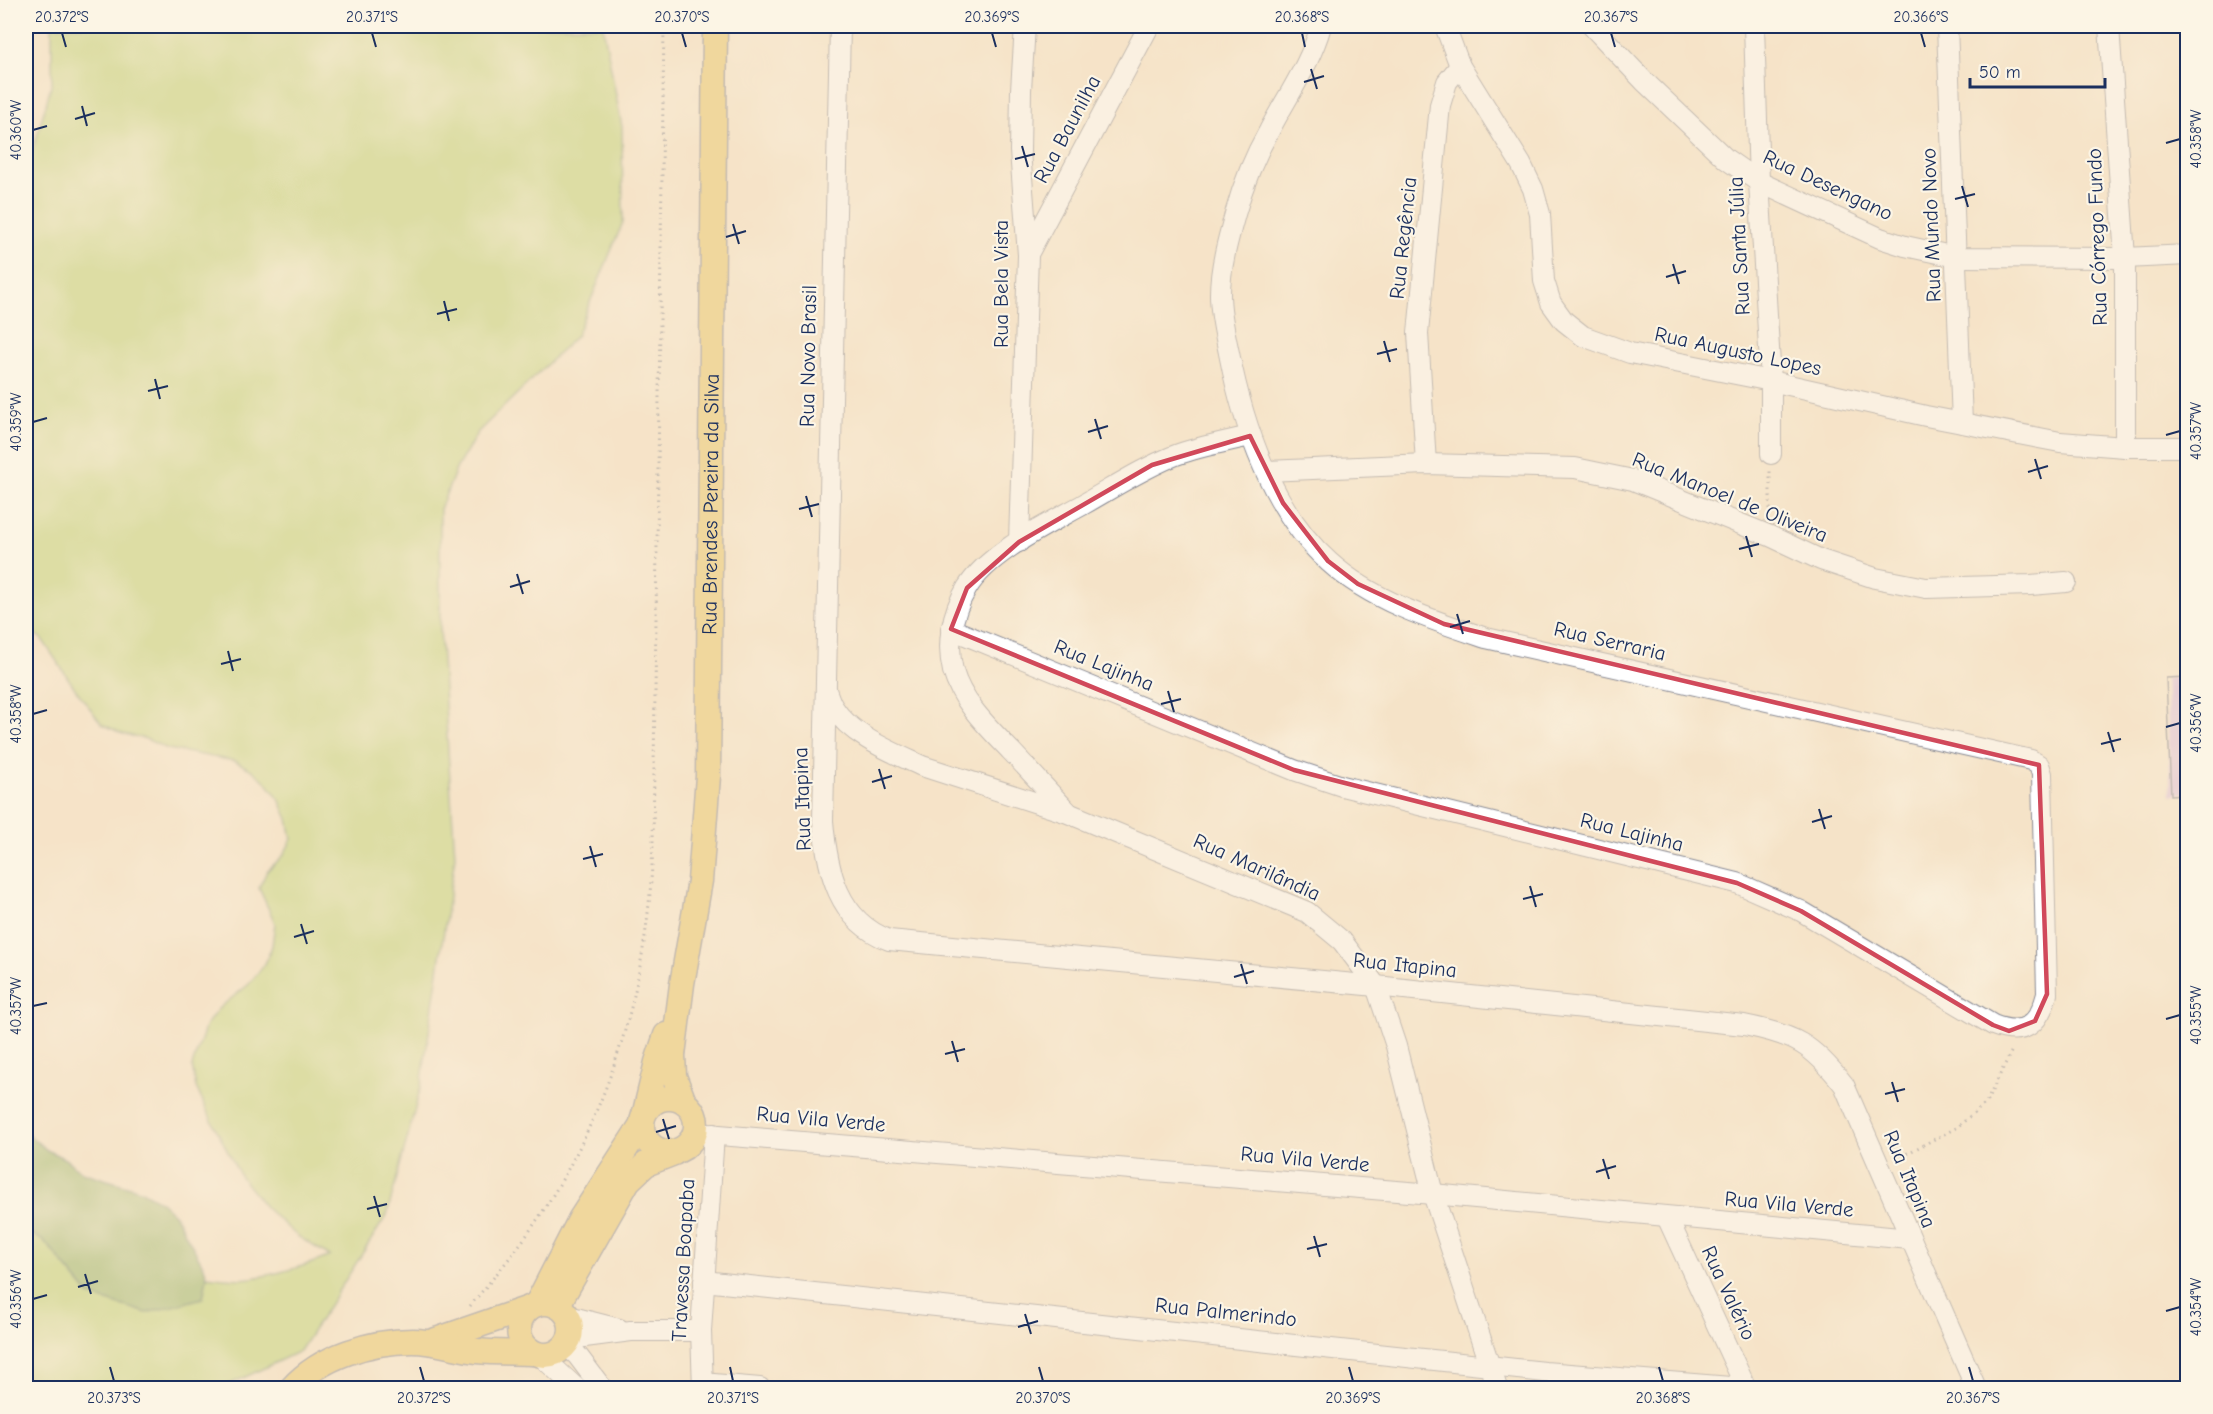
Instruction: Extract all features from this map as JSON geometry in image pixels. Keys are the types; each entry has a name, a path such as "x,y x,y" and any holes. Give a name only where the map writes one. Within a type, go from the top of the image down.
{"main road":[{"name":"Rua Brendes Pereira da Silva","path":"684,1102 673,1065 682,984 700,880 708,776 715,26"},
{"name":"Rua Brendes Pereira da Silva","path":"558,1325 581,1218 643,1118 657,1062 682,984"},
{"path":"428,1342 478,1351 551,1355 560,1351 558,1325 628,1181 646,1164 674,1153 683,1149 705,1133 696,1121 692,1110 684,1102 674,1098 662,1098 652,1103 643,1118 644,1136 651,1146 662,1152 674,1153"},
{"path":"537,1354 524,1346 519,1336 518,1326 522,1316 558,1325"},
{"path":"292,1389 307,1374 330,1360 355,1350 398,1342 428,1342 558,1325"}],"street":[{"name":"Rua Novo Brasil","path":"825,688 840,26"},
{"name":"Rua Bela Vista","path":"1019,542 1028,255 1020,151 1025,26"},
{"name":"Rua Baunilha","path":"1028,255 1149,26"},
{"name":"Rua Serraria","path":"1321,26 1306,67 1255,158 1234,217 1220,294 1223,324 1233,374 1250,436 1283,503 1301,531 1328,561 1358,584 1396,604 1486,638 2031,760 2039,765 2042,774 2047,994 2043,1009 2035,1021 2025,1029"},
{"path":"1446,26 1460,66"},
{"name":"Rua Desengano","path":"1592,26 1644,81 1726,159 1759,182 1880,238 1914,248 1956,256 2125,258 2187,255"},
{"name":"Rua Santa Júlia","path":"1754,26 1759,182 1771,381 1771,454"},
{"name":"Rua Mundo Novo","path":"1947,26 1962,423"},
{"name":"Rua Córrego Fundo","path":"2109,26 2125,258 2125,447"},
{"name":"Rua Augusto Lopes","path":"1460,66 1516,156 1533,189 1540,214 1544,281 1551,303 1563,321 1583,336 1630,353 2060,442 2125,447 2187,447"},
{"name":"Rua Regência","path":"1426,464 1418,333 1440,105 1447,82 1460,66"},
{"path":"1068,813 978,716 963,695 953,673 949,651 951,629 957,608 967,588 977,575 1019,542 1152,465 1198,448 1250,436"},
{"name":"Rua Manoel de Oliveira","path":"1266,471 1426,464 1575,468 1633,480 1849,571 1926,588 2020,586 2066,582"},
{"name":"Rua Lajinha","path":"951,629 1304,774 1342,786 1737,883 1802,911 1993,1025 2009,1031 2025,1029"},
{"name":"Rua Marilândia","path":"825,688 834,708 845,720 876,743 902,757 922,766 1068,813 1307,912 1342,941 1376,986 1396,1046 1433,1194 1497,1389"},
{"name":"Rua Itapina","path":"825,688 823,821 825,850 831,876 841,897 855,915 872,933 889,940 1376,986 1744,1024 1793,1038 1812,1049 1844,1085 1976,1389"},
{"name":"Rua Vila Verde","path":"705,1133 1433,1194 1910,1239"},
{"name":"Travessa Boapaba","path":"703,1386 701,1331 704,1281 705,1133"},
{"name":"Rua Valério","path":"1667,1217 1745,1389"},
{"name":"Rua Palmerindo","path":"704,1281 1490,1365 1550,1380 1745,1389"},
{"path":"558,1325 631,1331 701,1331"},
{"path":"558,1325 602,1389"},
{"path":"537,1354 576,1389"},
{"path":"703,1386 760,1389"}],"path":[{"path":"468,1308 538,1220 589,1128 627,1028 645,946 653,842 664,26"},
{"path":"1770,536 1771,454"},
{"path":"1879,1167 1956,1128 1986,1103 2000,1072 2025,1029"}],"highlighted area":[{"path":"1250,436 1283,503 1328,561 1358,584 1444,624 2039,765 2047,994 2035,1021 2009,1031 1993,1025 1801,911 1737,883 1294,770 951,629 967,588 1019,542 1152,465"}],"green space":[{"path":"52,26 603,26 622,127 623,222 576,336 478,432 457,467 440,509 440,629 455,856 421,1086 387,1215 300,1351 222,1388 26,1388 26,1230 45,1242 90,1296 203,1298 207,1276 234,1279 260,1277 330,1256 297,1236 266,1208 241,1177 196,1087 192,1066 206,1025 218,1009 248,985 265,964 272,946 275,923 259,888 267,871 283,856 292,839 288,819 279,799 266,782 252,770 235,761 168,749 146,739 123,734 102,724 42,639 26,628 26,167 28,167 52,83"},
{"path":"26,1133 47,1150 65,1159 82,1172 140,1190 160,1201 175,1215 204,1267 207,1276 203,1298 147,1313 90,1296 45,1242 26,1230"}],"building":[{"path":"2187,677 2187,794 2171,795 2166,678"}]}
